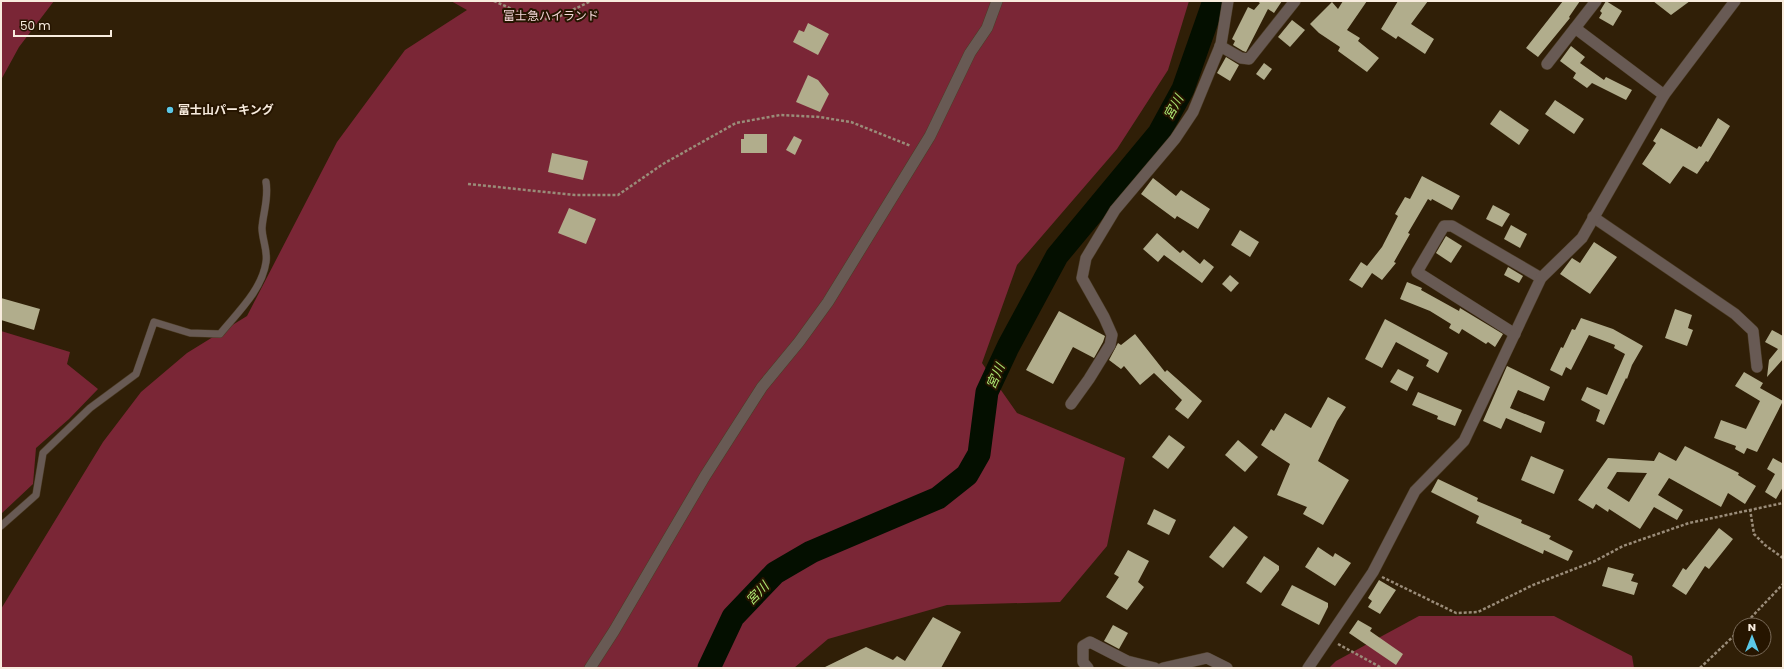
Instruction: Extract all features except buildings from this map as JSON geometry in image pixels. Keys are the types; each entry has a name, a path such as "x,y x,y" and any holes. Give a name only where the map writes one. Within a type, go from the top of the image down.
{"street":[{"path":"590,668 614,631 705,476 762,387 799,342 828,302 921,151 930,136 970,52 987,28 997,1"},
{"path":"1071,404 1089,379 1110,345 1112,335 1104,317 1082,278 1086,258 1115,210 1176,139 1194,112 1220,46 1228,1"},
{"path":"1220,46 1241,58 1248,59 1295,1"},
{"path":"1547,64 1596,1"},
{"path":"1308,668 1373,572 1415,491 1464,441 1541,278 1582,238 1664,95 1736,1"},
{"path":"1575,28 1664,95"},
{"path":"1593,217 1735,314 1753,331 1757,367"},
{"path":"1515,334 1416,272 1444,226 1452,226 1541,278"},
{"path":"1088,668 1083,662 1083,646 1090,642 1127,661 1155,668"},
{"path":"1163,668 1206,658 1227,668"}],"lane":[{"path":"1,526 36,495 43,453 90,408 136,374 154,322 190,333 220,334 257,289 266,262 262,231 268,191 266,182"}],"path":[{"path":"494,1 537,20 556,18 591,1"},
{"path":"468,184 575,195 618,195 663,164 736,123 780,115 819,117 851,122 921,151"},
{"path":"1373,572 1456,613 1478,612 1534,585 1595,560 1623,546 1689,523 1783,502"},
{"path":"1750,509 1754,534 1783,558"},
{"path":"1752,617 1783,584"},
{"path":"1700,668 1732,638"},
{"path":"1329,639 1382,668"}],"green space":[{"path":"1,1 54,1 19,47 1,80"},
{"name":"富士急ハイランド","path":"451,1 1189,1 1168,70 1117,149 1017,265 982,363 1017,413 1125,458 1107,546 1060,602 947,605 828,639 794,668 1,668 1,609 103,442 141,392 187,353 247,316 337,142 405,50 467,10"},
{"path":"1,331 70,352 67,364 98,389 69,419 36,448 33,484 1,514"},
{"path":"1419,616 1554,616 1632,656 1634,668 1329,668 1336,661"}],"waterway":[{"name":"宮川","path":"709,668 733,617 775,573 811,552 938,498 967,475 979,454 987,392 1008,347 1057,256 1159,133 1183,89 1214,1"}],"place":[{"name":"富士山パーキング","path":"170,110"}]}
